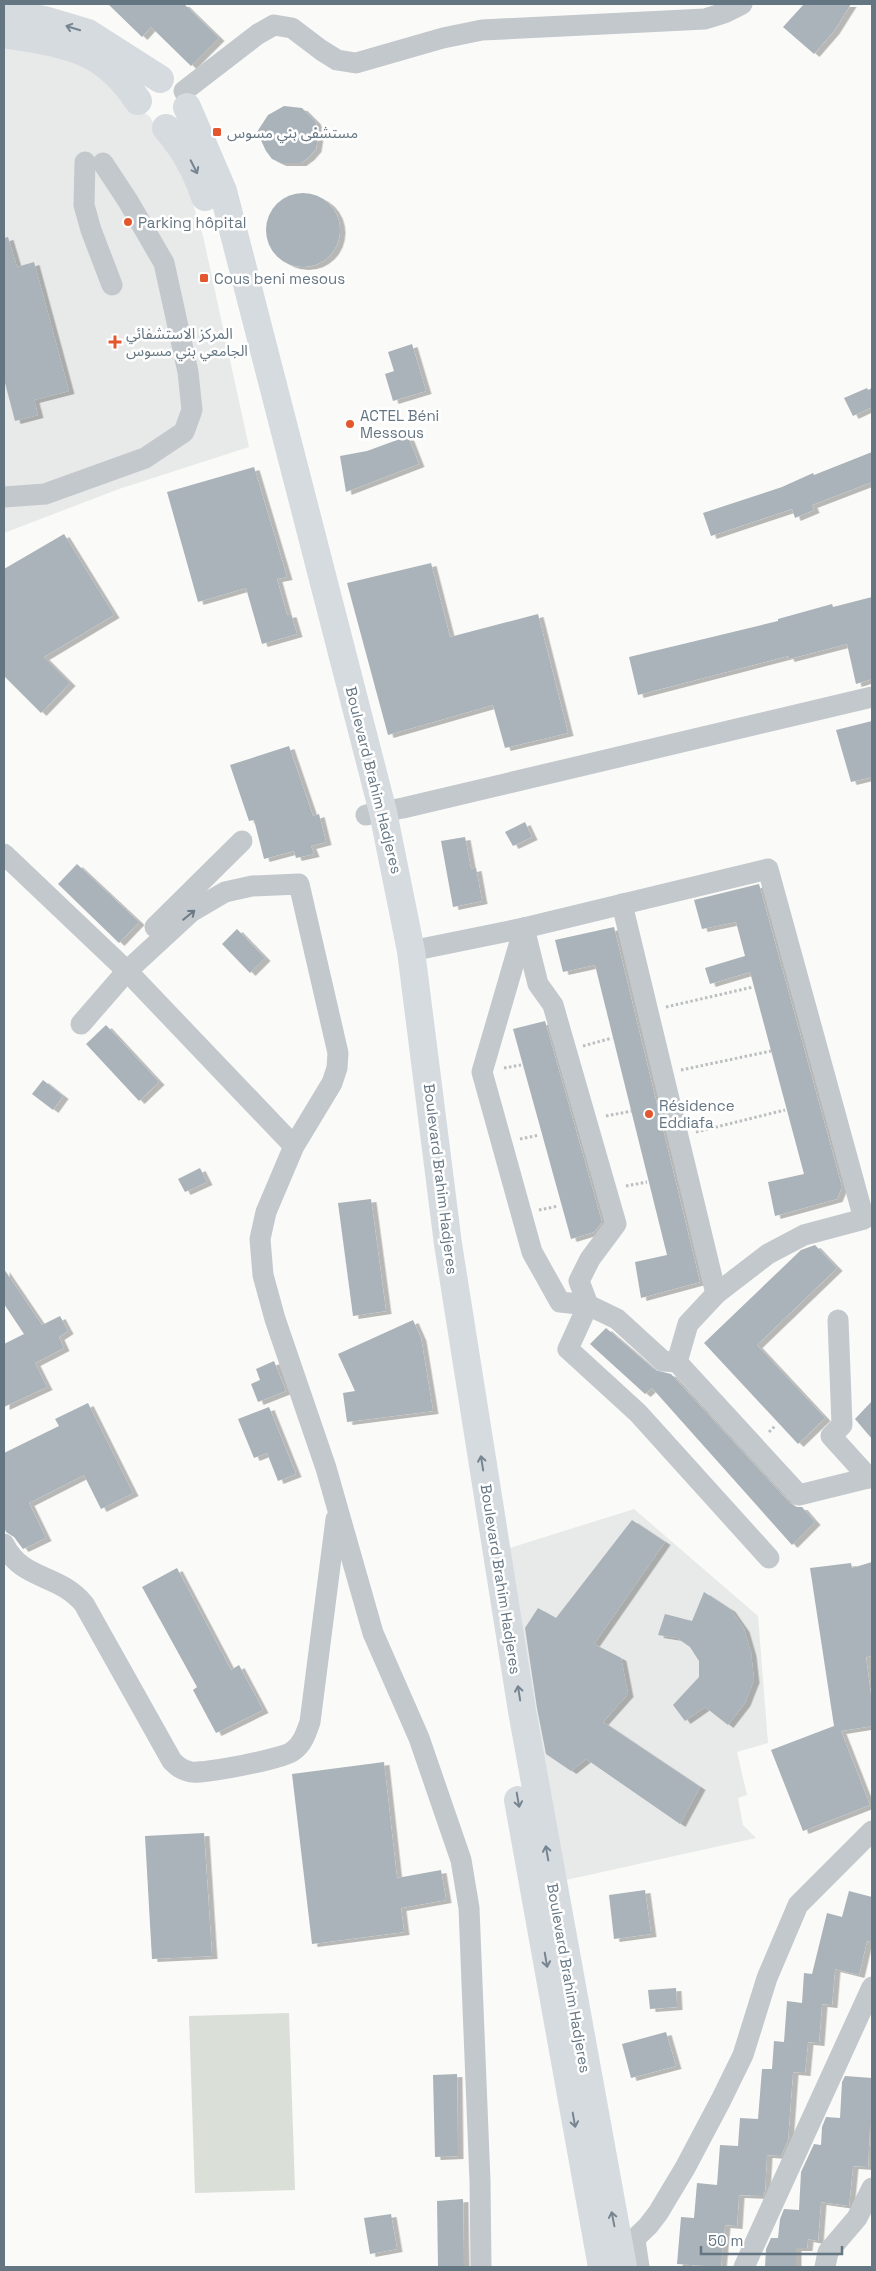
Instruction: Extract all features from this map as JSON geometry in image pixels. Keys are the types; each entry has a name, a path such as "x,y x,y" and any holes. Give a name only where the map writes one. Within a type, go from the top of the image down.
{"main road":[{"path":"4,12 44,20 88,33 160,79 176,83 185,99 182,119 166,128 158,128 146,121 141,115 138,101 116,72 88,52 68,46 4,34"},
{"path":"138,101 143,88 160,79"},
{"name":"Boulevard Brahim Hadjeres","path":"185,99 223,191 374,813 393,854 411,951 448,1244 522,1711 624,2259"},
{"path":"166,128 180,143 189,158 205,197 374,813 378,861 395,956 429,1242 503,1717 624,2259"}],"street":[{"path":"185,99 258,34 274,25 292,28 320,50 337,60 356,63 443,38 482,30 705,19 724,13 742,4"},
{"path":"4,497 45,494 145,458 184,432 192,410 188,372 164,263 128,201 94,162 84,204 91,230 112,285"},
{"path":"374,813 872,697"},
{"path":"81,1024 123,967 242,841"},
{"path":"4,854 123,967 294,1146"},
{"path":"411,951 524,928 768,869 864,1219 804,1235 768,1254 716,1294 688,1324 677,1362"},
{"path":"123,967 192,912 225,892 252,886 299,884 338,1053 337,1068 332,1083 294,1146 266,1212 260,1239 263,1275 275,1319 326,1468 373,1633 419,1738 461,1860 466,1883 480,2171 481,2267"},
{"path":"622,904 716,1294"},
{"path":"524,928 538,984 552,1006 616,1224 590,1259 579,1280 588,1305 568,1349 638,1413 769,1558"},
{"path":"524,928 482,1072 532,1252 560,1302 588,1305 616,1319 663,1360 677,1362 798,1495 871,1477"},
{"path":"838,1320 842,1425 831,1436 871,1477"},
{"path":"4,1544 16,1562 26,1569 66,1586 75,1592 84,1604 172,1761 180,1768 193,1772 272,1759 292,1753 302,1742 310,1722 338,1509"},
{"path":"624,2259 658,2213 722,2100 743,2054 767,1978 798,1905 872,1831"},
{"path":"744,2267 872,1987"},
{"path":"825,2267 828,2252 857,2218 872,2188"}],"path":[{"path":"648,1012 753,987"},
{"path":"565,1050 612,1038"},
{"path":"663,1073 771,1051"},
{"path":"678,1136 785,1110"},
{"path":"586,1120 632,1111"}],"shaded area":[{"name":"المركز الاستشفائي الجامعي بني مسوس","path":"4,43 31,46 88,68 150,117 186,182 203,236 249,447 119,489 4,533"},
{"path":"634,1509 758,1616 768,1743 737,1752 747,1795 738,1798 743,1825 756,1838 557,1882 494,1553"},
{"path":"289,2013 295,2190 195,2193 189,2016"}],"building":[{"path":"108,4 184,4 219,38 191,66 151,27 142,37"},
{"path":"804,4 851,4 834,31 814,54 783,27"},
{"path":"284,106 302,108 315,121 319,130 316,149 301,163 281,163 272,159 257,132 268,115"},
{"path":"303,193 324,199 334,209 340,230 334,251 324,261 303,267 282,261 272,251 266,230 272,209 282,199"},
{"path":"8,237 17,267 34,262 69,391 34,400 38,415 15,421 4,379 4,238"},
{"path":"412,344 426,391 393,401 385,374 394,371 388,352"},
{"path":"867,388 868,390 872,388 872,407 853,416 844,398"},
{"path":"408,436 419,464 346,492 340,456 367,451"},
{"path":"872,452 872,482 812,505 814,510 795,518 792,509 711,536 703,513 782,487 813,473 814,475"},
{"path":"254,467 287,577 277,579 287,615 291,614 297,634 262,644 246,588 198,602 167,492"},
{"path":"64,534 114,615 44,657 70,683 41,713 4,676 4,569"},
{"path":"431,563 450,637 538,614 568,733 505,748 493,705 388,735 347,583"},
{"path":"872,597 872,679 856,684 847,644 789,659 788,656 638,695 629,657 778,621 778,619 832,604 833,607"},
{"path":"872,721 872,777 851,782 836,730"},
{"path":"289,746 313,816 319,814 326,842 311,846 314,854 296,858 294,851 264,859 254,820 249,821 230,765"},
{"path":"525,822 532,837 513,846 505,832"},
{"path":"465,837 471,869 476,868 482,901 453,907 441,841"},
{"path":"77,864 139,922 119,943 58,884"},
{"path":"759,884 842,1187 837,1199 775,1216 768,1182 804,1174 750,972 710,984 705,968 745,956 736,922 702,929 694,900"},
{"name":"Résidence Eddiafa","path":"614,927 700,1282 641,1298 635,1262 667,1255 595,965 563,972 555,940"},
{"path":"237,929 265,958 250,973 222,944"},
{"path":"545,1021 602,1222 594,1232 571,1239 513,1029"},
{"path":"106,1025 159,1082 139,1101 86,1044"},
{"path":"43,1080 63,1096 53,1110 32,1094"},
{"path":"200,1168 207,1182 185,1192 178,1179"},
{"path":"371,1199 386,1311 353,1316 338,1203"},
{"path":"815,1245 837,1268 757,1345 825,1418 798,1444 704,1343 801,1250"},
{"path":"4,1269 42,1325 60,1316 68,1331 59,1337 64,1348 35,1363 47,1387 4,1407 4,1344 24,1334 4,1304"},
{"path":"413,1320 421,1338 433,1411 347,1422 343,1393 355,1391 338,1354"},
{"path":"606,1328 655,1370 671,1374 790,1503 796,1507 802,1507 815,1522 792,1545 652,1388 645,1394 590,1344"},
{"path":"274,1361 286,1391 258,1402 251,1384 260,1380 256,1369"},
{"path":"872,1401 872,1439 855,1419"},
{"path":"88,1403 133,1493 101,1509 84,1475 29,1503 46,1538 23,1549 14,1537 6,1532 4,1527 4,1453 59,1426 55,1419"},
{"path":"269,1407 296,1474 278,1481 267,1453 254,1458 238,1419"},
{"path":"632,1520 665,1542 594,1644 621,1658 628,1694 603,1722 700,1787 680,1824 586,1759 571,1771 546,1754 537,1708 525,1628 538,1608 556,1618"},
{"path":"872,1562 872,1656 866,1657 872,1703 872,1726 841,1731 870,1805 803,1831 771,1750 834,1726 810,1568 851,1563 852,1568"},
{"path":"177,1568 231,1670 239,1665 263,1710 216,1733 193,1690 197,1687 142,1587"},
{"path":"704,1592 730,1609 744,1629 751,1653 754,1680 745,1703 728,1725 705,1707 685,1721 673,1705 699,1677 699,1661 690,1647 677,1638 658,1635 665,1614 692,1621"},
{"path":"384,1762 397,1878 441,1870 446,1900 401,1908 404,1932 312,1944 292,1774"},
{"path":"204,1833 212,1956 152,1959 145,1836"},
{"path":"645,1890 651,1934 614,1939 609,1895"},
{"path":"849,1891 872,1897 872,1942 867,1941 859,1975 835,1969 832,2005 822,2004 819,2043 808,2042 805,2073 793,2072 788,2140 781,2156 767,2155 765,2191 763,2196 739,2195 737,2226 725,2225 721,2267 677,2264 681,2217 694,2218 697,2183 717,2185 720,2145 738,2146 740,2118 758,2119 762,2069 772,2069 774,2041 784,2042 787,2001 802,2003 804,1973 812,1974 827,1913 842,1917"},
{"path":"676,1988 677,2007 650,2009 648,1990"},
{"path":"666,2032 676,2066 631,2078 622,2044"},
{"path":"457,2074 458,2156 435,2157 433,2075"},
{"path":"845,2076 872,2078 872,2126 870,2126 868,2167 853,2166 849,2206 821,2202 818,2241 808,2239 807,2248 796,2248 796,2267 765,2267 766,2249 771,2238 778,2238 780,2219 784,2209 799,2210 801,2172 814,2144 821,2145 822,2127 826,2117 840,2118 842,2082"},
{"path":"463,2199 464,2267 438,2267 437,2201"},
{"path":"391,2214 397,2249 370,2254 364,2218"}],"place":[{"name":"مستشفى بني مسوس","path":"217,132"},
{"name":"Parking hôpital","path":"128,222"},
{"name":"Cous beni mesous","path":"204,278"},
{"name":"المركز الاستشفائي الجامعي بني مسوس","path":"115,342"},
{"name":"ACTEL Béni Messous","path":"350,424"},
{"name":"Résidence Eddiafa","path":"649,1114"}]}
